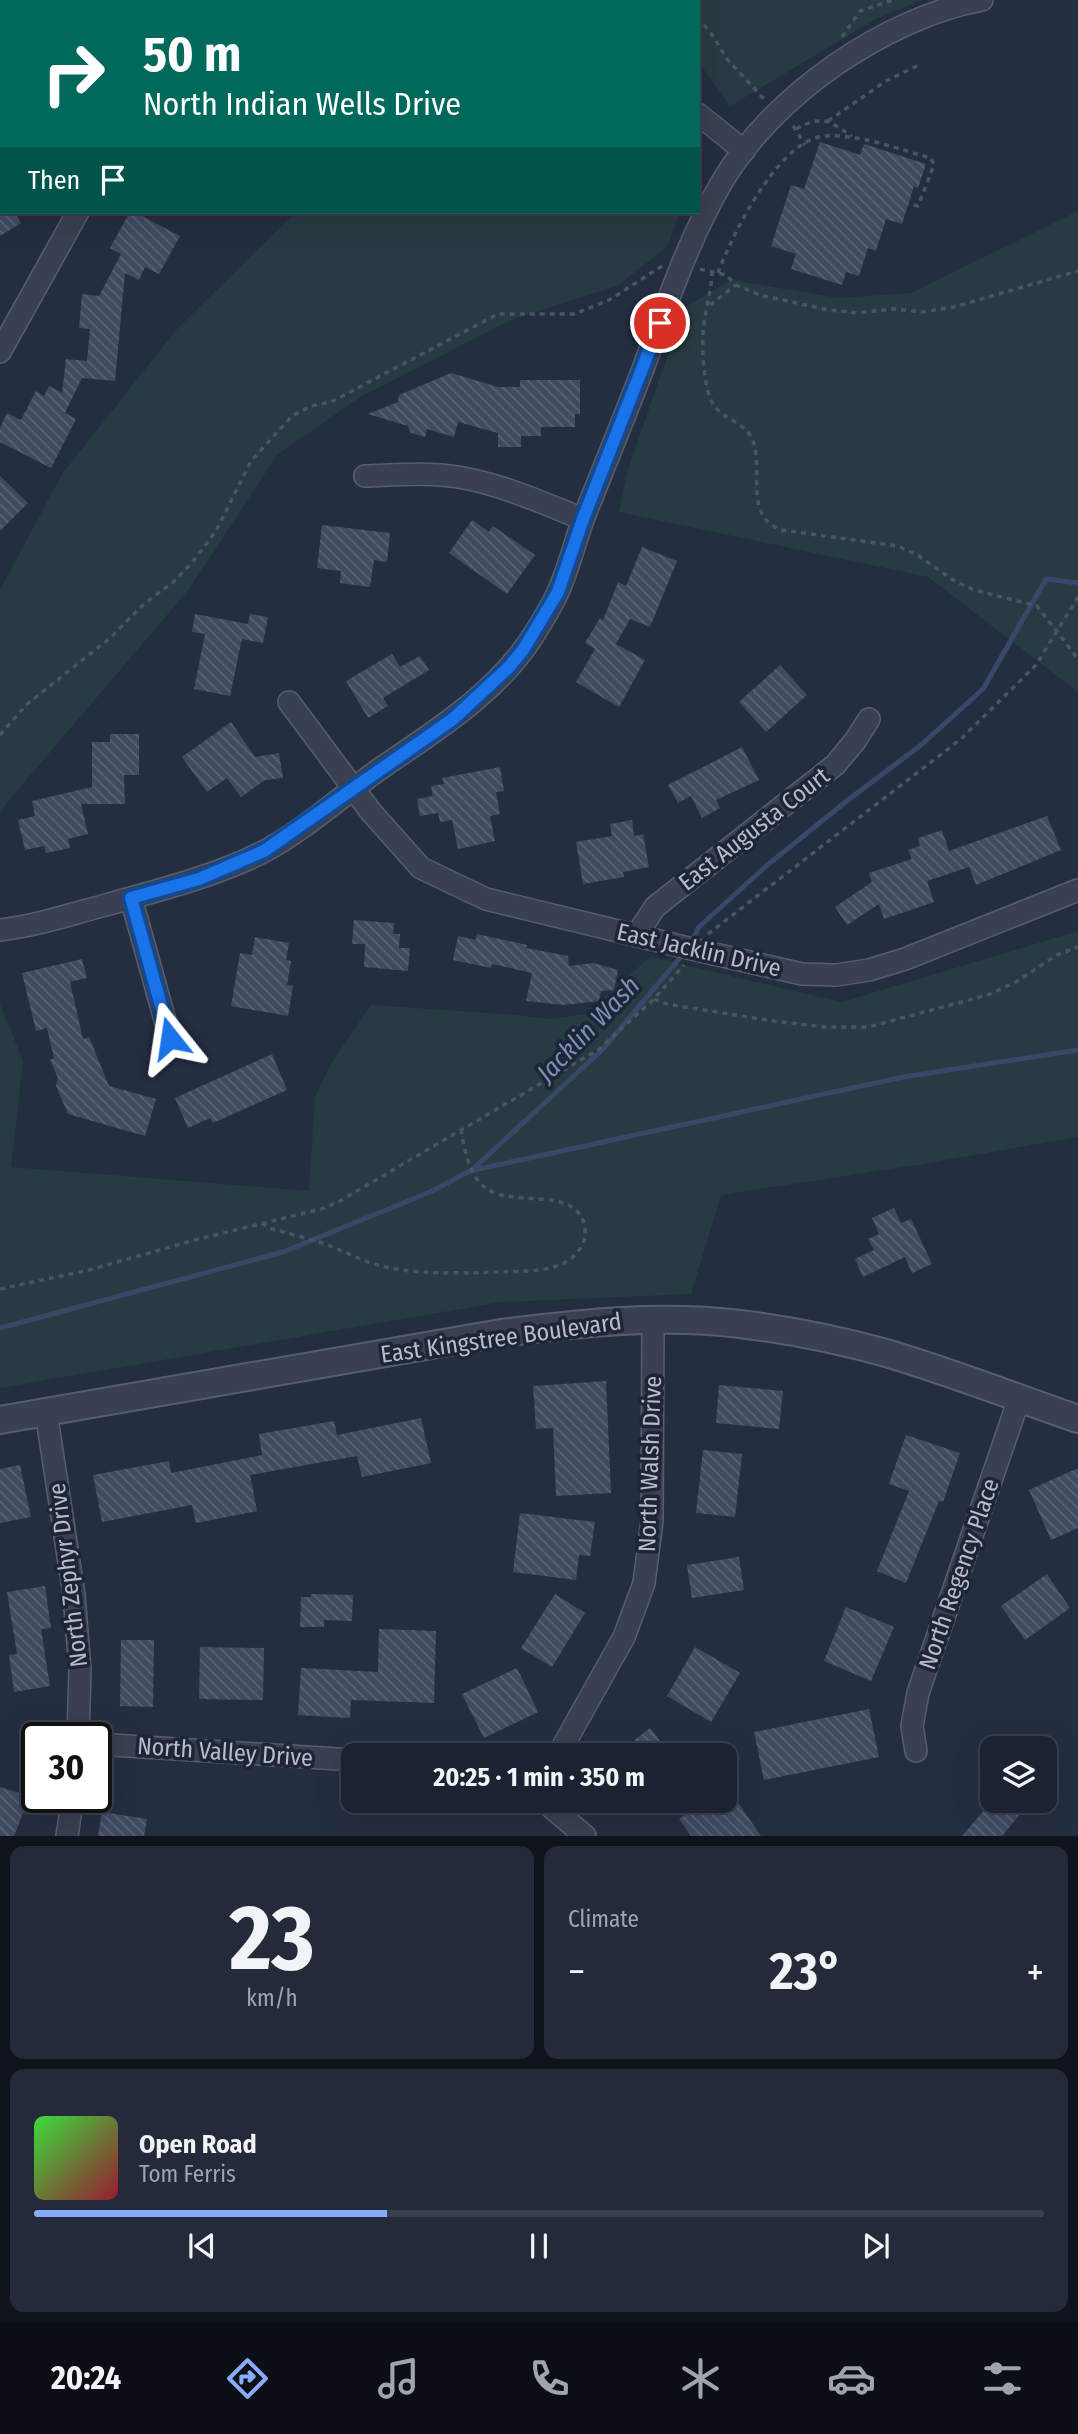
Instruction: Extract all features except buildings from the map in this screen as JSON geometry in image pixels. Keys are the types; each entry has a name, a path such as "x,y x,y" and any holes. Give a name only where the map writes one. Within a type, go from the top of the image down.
{"street":[{"path":"0,930 41,922 199,879 264,851 453,719 509,667 529,641 558,592 583,519 682,265 722,181 778,113 836,65 876,40 940,11 982,0"},
{"path":"700,116 744,151"},
{"path":"0,352 77,214"},
{"path":"365,476 428,474 490,483 583,519"},
{"name":"East Jacklin Drive","path":"289,702 371,812 421,868 486,899 636,936 790,972 836,975 869,970 905,959 1078,890"},
{"name":"East Augusta Court","path":"636,936 655,907 835,765 869,719"},
{"path":"131,898 170,1038"},
{"name":"East Kingstree Boulevard","path":"0,1420 501,1333 580,1323 653,1320 738,1324 837,1341 886,1353 1078,1419"},
{"name":"North Walsh Drive","path":"565,1743 624,1637 644,1583 652,1521 653,1320"},
{"name":"North Regency Place","path":"916,1751 912,1726 918,1693 1019,1399"},
{"name":"North Zephyr Drive","path":"46,1412 74,1595 80,1670 78,1722"},
{"name":"North Valley Drive","path":"112,1745 341,1759"},
{"path":"67,1836 71,1813"},
{"path":"558,1813 585,1836"}],"path":[{"path":"700,20 742,78 796,129 805,145"},
{"path":"828,121 886,81 919,65"},
{"path":"796,129 817,119 828,121 854,137"},
{"path":"718,273 732,237 757,194 790,155 821,136 854,137 931,158 934,161 918,206 908,204"},
{"path":"0,735 26,705 110,638 144,604 172,583 191,564 216,531 251,461 292,416 311,406 340,397 498,314 574,314 609,300 661,266 682,265 712,271 726,275 736,285 760,295 829,310 858,313 893,309 922,312 992,297 1078,271"},
{"path":"712,271 703,340 709,394 721,413 751,434 757,455 756,491 764,519 781,530 898,546 974,590 1037,606 1078,659"},
{"path":"708,306 736,285"},
{"path":"703,941 709,933 803,859 961,739 1036,665 1078,597"},
{"path":"654,999 666,1004 773,1021 825,1027 867,1027 988,995 1016,982 1057,955 1078,947"},
{"path":"0,1289 89,1270 321,1209 338,1202 598,1050 654,999 691,956"},
{"path":"262,1223 269,1228 393,1269 497,1272 542,1269 566,1263 585,1239 584,1226 577,1213 558,1201 508,1198 486,1189 472,1170 461,1131"}],"green space":[{"path":"700,0 922,0 876,19 730,106 700,64"},
{"path":"1078,211 1078,692 928,577 619,512 627,472 684,308 731,280 838,298 911,293"},
{"path":"294,214 679,214 667,247 617,286 513,319 360,397 277,455 189,589 0,811 0,590 62,474 177,329"},
{"path":"1078,931 1078,1137 721,1195 691,1294 501,1302 0,1388 0,1004 23,1061 11,1167 309,1191 315,1097 330,1065 371,1005 551,1019 585,1014 650,957 842,1002"}],"waterway":[{"name":"Jacklin Wash","path":"690,945 699,927 765,867 921,745 983,689 1046,579 1078,583"},
{"name":"Jacklin Wash","path":"0,1328 283,1252 430,1192 472,1170 603,1049 684,953"},
{"path":"474,1170 903,1077 1078,1050"}],"route":[{"path":"170,1038 131,898 199,879 264,851 453,719 509,667 535,632 558,592 583,519 660,323"}]}
